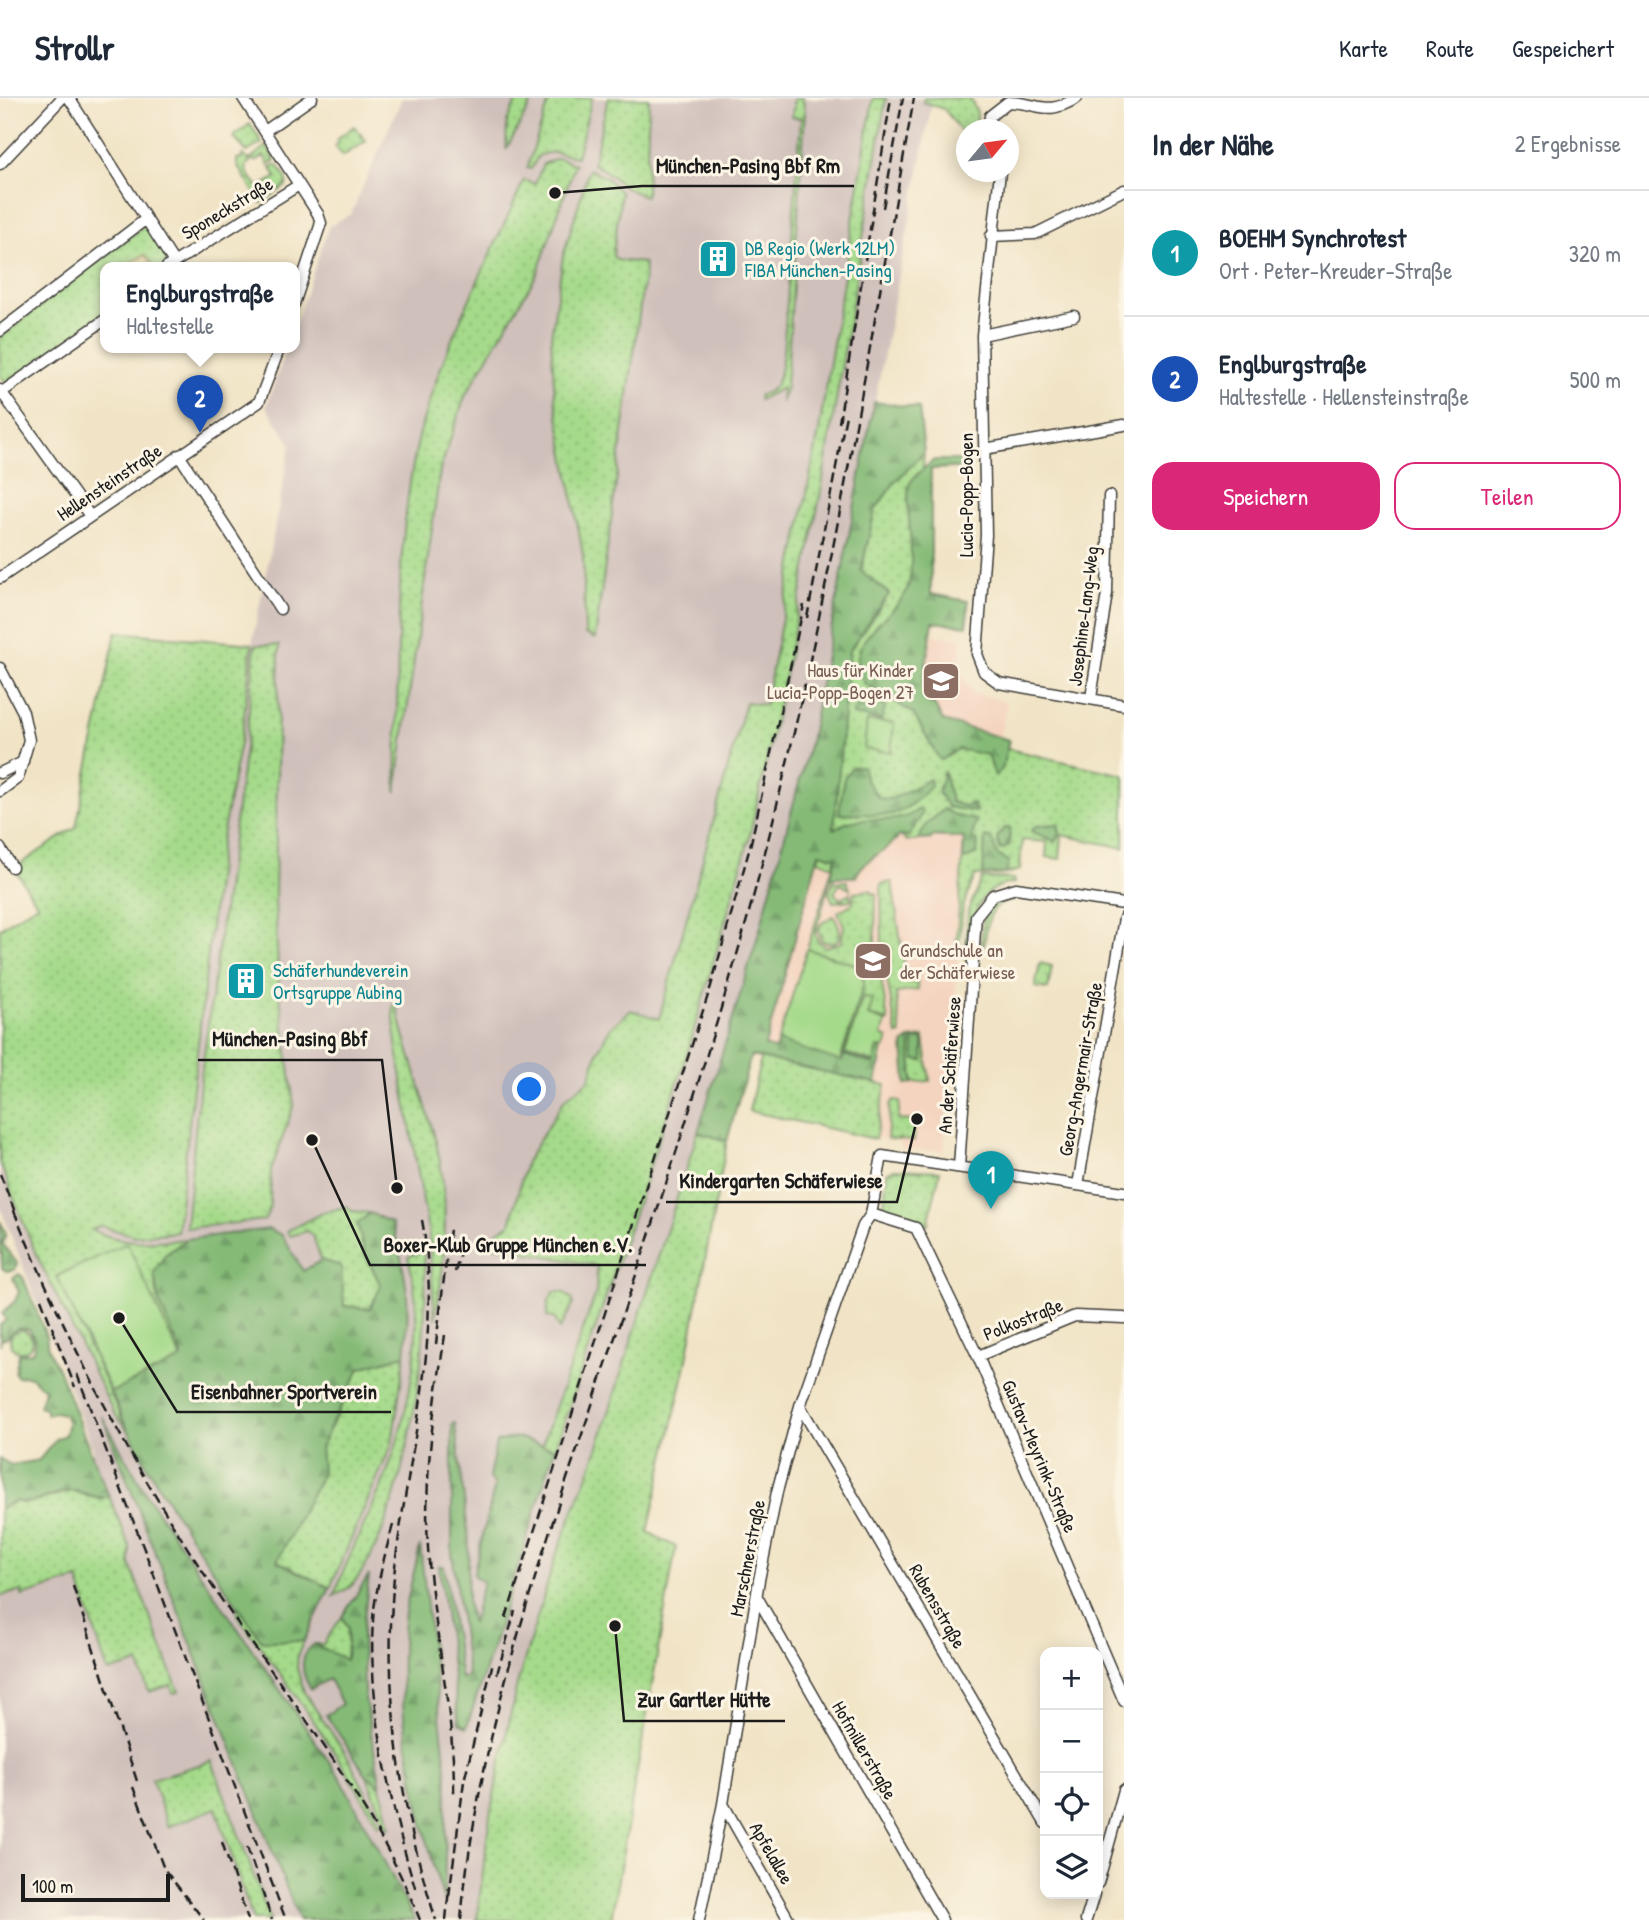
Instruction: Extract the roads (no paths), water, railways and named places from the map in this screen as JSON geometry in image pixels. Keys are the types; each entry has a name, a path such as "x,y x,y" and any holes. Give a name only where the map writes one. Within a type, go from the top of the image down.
{"street":[{"path":"0,164 62,98"},
{"path":"69,98 146,219 169,262"},
{"path":"243,98 321,223 300,288"},
{"path":"265,131 312,98"},
{"path":"990,119 1007,102 1030,102 1045,110 1061,108 1077,98"},
{"name":"Lucia-Popp-Bogen","path":"998,182 990,236 982,335 986,535 977,654 984,672 999,683 1124,705"},
{"name":"Sponeckstraße","path":"173,262 299,185"},
{"path":"990,236 1035,234 1124,190"},
{"path":"0,331 146,219"},
{"path":"982,335 1074,316"},
{"path":"90,516 1,391 100,323"},
{"name":"Hellensteinstraße","path":"0,578 259,402 278,353"},
{"path":"984,449 1124,425"},
{"path":"179,455 280,609"},
{"name":"Josephine-Lang-Weg","path":"1091,698 1107,593 1109,496"},
{"path":"0,668 15,694 29,740 18,778 0,791"},
{"path":"0,773 23,762"},
{"path":"0,848 12,867"},
{"name":"An der Schäferwiese","path":"959,1167 976,916 993,895 1016,888 1124,904"},
{"name":"Georg-Angermair-Straße","path":"1078,1185 1124,918"},
{"name":"Marschnerstraße","path":"699,1920 723,1804 775,1504 800,1406 863,1226 871,1214 882,1156 959,1167"},
{"path":"959,1167 1124,1192"},
{"name":"Gustav-Meyrink-Straße","path":"871,1214 916,1228 978,1356 1124,1701"},
{"name":"Polkostraße","path":"978,1356 1075,1316 1124,1318"},
{"name":"Rubensstraße","path":"800,1406 1040,1814"},
{"name":"Hofmillerstraße","path":"757,1597 942,1920"},
{"path":"1103,1872 1119,1837 1124,1790"},
{"name":"Apfelallee","path":"723,1804 789,1920"},
{"path":"1086,1920 1090,1899"}],"railway":[{"path":"839,423 891,98"},
{"path":"883,208 903,98"},
{"path":"461,1920 481,1784 513,1652 553,1520 647,1243 710,1045 756,885 784,773 833,549 914,98"},
{"path":"807,618 846,415"},
{"path":"506,1618 711,986 750,847 804,605"},
{"path":"0,1174 17,1217"},
{"path":"14,1211 56,1308 128,1449 211,1584 352,1788 400,1874 420,1920"},
{"path":"422,1220 429,1304 427,1347 396,1558 391,1651 392,1696 403,1786 436,1920"},
{"path":"436,1344 450,1229"},
{"path":"455,1272 463,1242"},
{"path":"41,1299 75,1387"},
{"path":"445,1335 431,1441 427,1521 434,1611 448,1703 454,1797"},
{"path":"77,1374 286,1920"},
{"path":"393,1525 374,1609 373,1677 389,1788 416,1890"},
{"path":"73,1586 138,1784"},
{"path":"497,1674 515,1611"},
{"path":"449,1896 464,1781 493,1662"},
{"path":"133,1787 164,1869 204,1920"},
{"path":"222,1842 248,1920"},
{"path":"247,1847 272,1920"},
{"path":"446,1920 449,1888"}],"place":[{"name":"München-Pasing Bbf Rm","path":"555,193"},
{"name":"DB Regio (Werk 12LM) FIBA München-Pasing","path":"718,259"},
{"name":"Englburgstraße","path":"200,433"},
{"name":"Haus für Kinder Lucia-Popp-Bogen 27","path":"941,681"},
{"name":"Grundschule an der Schäferwiese","path":"873,961"},
{"name":"Schäferhundeverein Ortsgruppe Aubing","path":"246,981"},
{"name":"Kindergarten Schäferwiese","path":"917,1119"},
{"name":"Boxer-Klub Gruppe München e.V.","path":"312,1140"},
{"name":"München-Pasing Bbf","path":"397,1188"},
{"name":"BOEHM Synchrotest","path":"991,1209"},
{"name":"Eisenbahner Sportverein","path":"119,1318"},
{"name":"Zur Gartler Hütte","path":"615,1626"}]}
